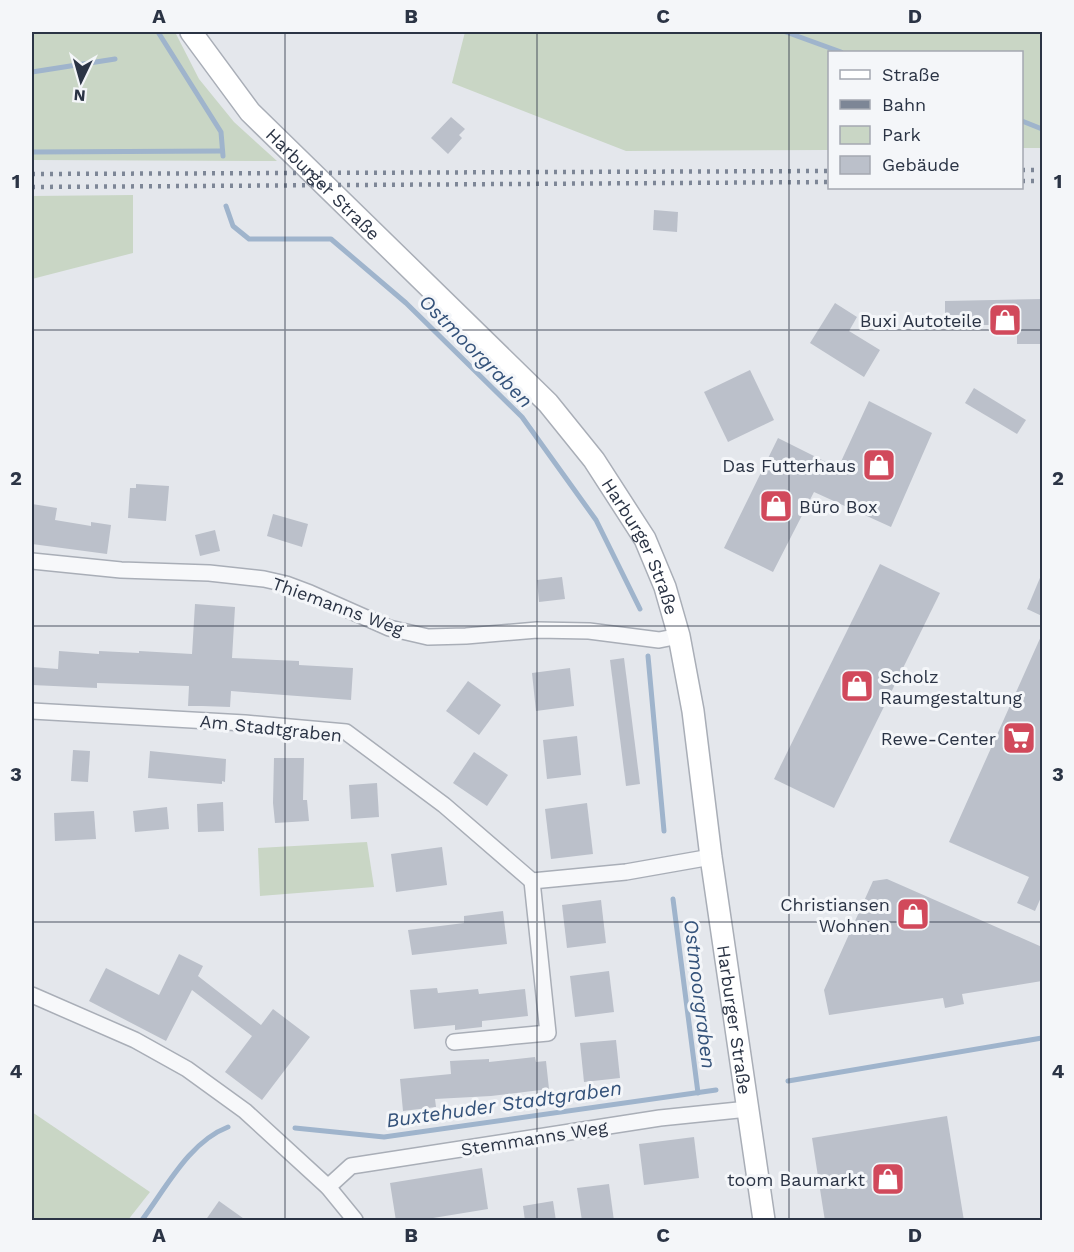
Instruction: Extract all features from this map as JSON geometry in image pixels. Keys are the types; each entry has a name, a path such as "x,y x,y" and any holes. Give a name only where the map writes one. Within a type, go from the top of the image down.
{"street":[{"name":"Harburger Straße","path":"190,32 250,112 548,403 594,460 645,539 665,587 679,636 693,711 711,857 764,1221"},
{"name":"Thiemanns Weg","path":"32,561 121,570 209,573 264,579 310,593 389,628 428,637 537,630 589,631 659,640 679,636"},
{"name":"Am Stadtgraben","path":"32,711 245,723 346,732 444,805 532,881"},
{"path":"454,1042 548,1033 532,881 626,872 711,857"},
{"path":"32,995 135,1040 187,1069 245,1111 328,1187 355,1221"},
{"name":"Stemmanns Weg","path":"328,1187 351,1166 660,1118 748,1109"}],"green space":[{"path":"32,32 175,32 199,79 234,122 277,161 32,160"},
{"path":"465,32 1042,32 1042,148 1023,148 1023,51 828,51 828,150 626,151 452,83"},
{"path":"133,195 133,253 32,279 32,196"},
{"path":"367,842 374,887 260,896 258,848"},
{"path":"32,1112 150,1192 128,1220 32,1220"}],"building":[{"path":"451,117 465,129 459,135 462,138 448,154 431,138"},
{"path":"654,210 678,212 677,232 653,230"},
{"name":"Buxi Autoteile","path":"1042,299 1042,344 1017,344 1017,325 967,325 967,315 945,315 945,301"},
{"path":"835,303 857,317 849,331 880,350 864,377 810,343"},
{"path":"750,370 774,420 728,442 704,392"},
{"path":"974,388 1026,420 1017,434 965,403"},
{"path":"869,401 932,433 891,527 814,492 773,572 724,548 778,438 838,468"},
{"path":"136,484 169,486 166,521 128,518 130,488 136,488"},
{"path":"32,504 57,508 55,520 91,526 91,522 111,525 107,554 32,544"},
{"path":"273,514 308,524 302,547 267,536"},
{"path":"215,530 220,551 200,556 195,535"},
{"name":"Scholz Raumgestaltung","path":"880,564 940,593 834,808 774,779"},
{"path":"1042,573 1042,616 1027,609"},
{"path":"562,577 565,599 539,602 537,580"},
{"path":"195,604 235,607 232,658 299,661 299,665 353,668 351,700 231,691 230,707 188,706 189,686 97,683 97,688 32,685 32,667 58,669 59,651 99,654 99,651 139,653 139,651 192,654"},
{"name":"Rewe-Center","path":"1042,634 1042,895 1035,911 1017,903 1029,877 949,842"},
{"path":"624,658 640,784 626,786 610,660"},
{"path":"570,668 574,706 536,711 532,673"},
{"path":"468,681 501,705 479,735 446,711"},
{"path":"577,736 581,775 547,779 543,740"},
{"path":"73,750 90,751 88,782 71,781"},
{"path":"150,751 226,759 225,782 222,781 222,784 148,778"},
{"path":"474,752 508,775 487,806 453,783"},
{"path":"274,758 304,758 303,800 307,800 309,821 275,823"},
{"path":"377,783 379,817 351,819 349,785"},
{"path":"223,802 224,831 198,832 197,804"},
{"path":"587,803 593,854 551,859 545,809"},
{"path":"167,807 169,829 135,832 133,811"},
{"path":"94,811 96,839 55,841 54,813"},
{"path":"442,847 447,885 396,892 391,854"},
{"name":"Christiansen Wohnen","path":"887,879 1042,947 1042,981 962,994 964,1004 945,1008 943,998 829,1015 824,990 873,881"},
{"path":"601,900 606,943 567,948 562,905"},
{"path":"503,911 507,944 412,955 408,930 464,923 464,916"},
{"path":"179,954 203,966 198,976 261,1025 273,1009 310,1037 262,1100 225,1072 252,1036 192,990 166,1041 89,1001 106,968 159,995"},
{"path":"609,971 614,1012 575,1017 570,976"},
{"path":"437,988 438,993 478,989 479,994 525,989 528,1016 482,1021 482,1027 455,1030 455,1025 414,1029 410,990"},
{"path":"616,1040 620,1078 584,1082 580,1043"},
{"path":"535,1057 536,1062 546,1061 549,1089 491,1096 435,1099 436,1107 403,1111 400,1079 451,1074 450,1061 489,1059 489,1062"},
{"name":"toom Baumarkt","path":"947,1116 964,1221 825,1221 812,1138"},
{"path":"694,1137 699,1178 644,1185 639,1144"},
{"path":"482,1168 488,1209 427,1219 428,1221 396,1221 390,1183"},
{"path":"609,1184 614,1221 582,1221 577,1188"},
{"path":"219,1201 247,1221 205,1221"},
{"path":"553,1201 556,1221 525,1221 523,1206"}],"waterway":[{"name":"Ostmoorgraben","path":"158,32 221,132 223,156"},
{"path":"786,32 838,51"},
{"path":"32,72 115,59"},
{"path":"1023,121 1042,129"},
{"path":"32,152 222,151"},
{"name":"Ostmoorgraben","path":"226,206 233,226 249,239 331,239 406,303 522,417 596,520 640,609"},
{"name":"Ostmoorgraben","path":"648,656 664,831"},
{"name":"Ostmoorgraben","path":"673,899 698,1093"},
{"name":"Buxtehuder Stadtgraben","path":"788,1081 1042,1038"},
{"name":"Buxtehuder Stadtgraben","path":"295,1128 384,1137 716,1090"},
{"name":"Buxtehuder Stadtgraben","path":"142,1220 169,1180 201,1143 228,1127"}],"railway":[{"path":"1023,170 1042,170"},
{"path":"32,174 828,171"},
{"path":"1023,181 1042,181"},
{"path":"32,187 828,182"}],"place":[{"name":"Buxi Autoteile","path":"1005,320"},
{"name":"Das Futterhaus","path":"879,465"},
{"name":"Büro Box","path":"776,506"},
{"name":"Scholz Raumgestaltung","path":"857,686"},
{"name":"Rewe-Center","path":"1019,738"},
{"name":"Christiansen Wohnen","path":"913,914"},
{"name":"toom Baumarkt","path":"888,1179"}]}
